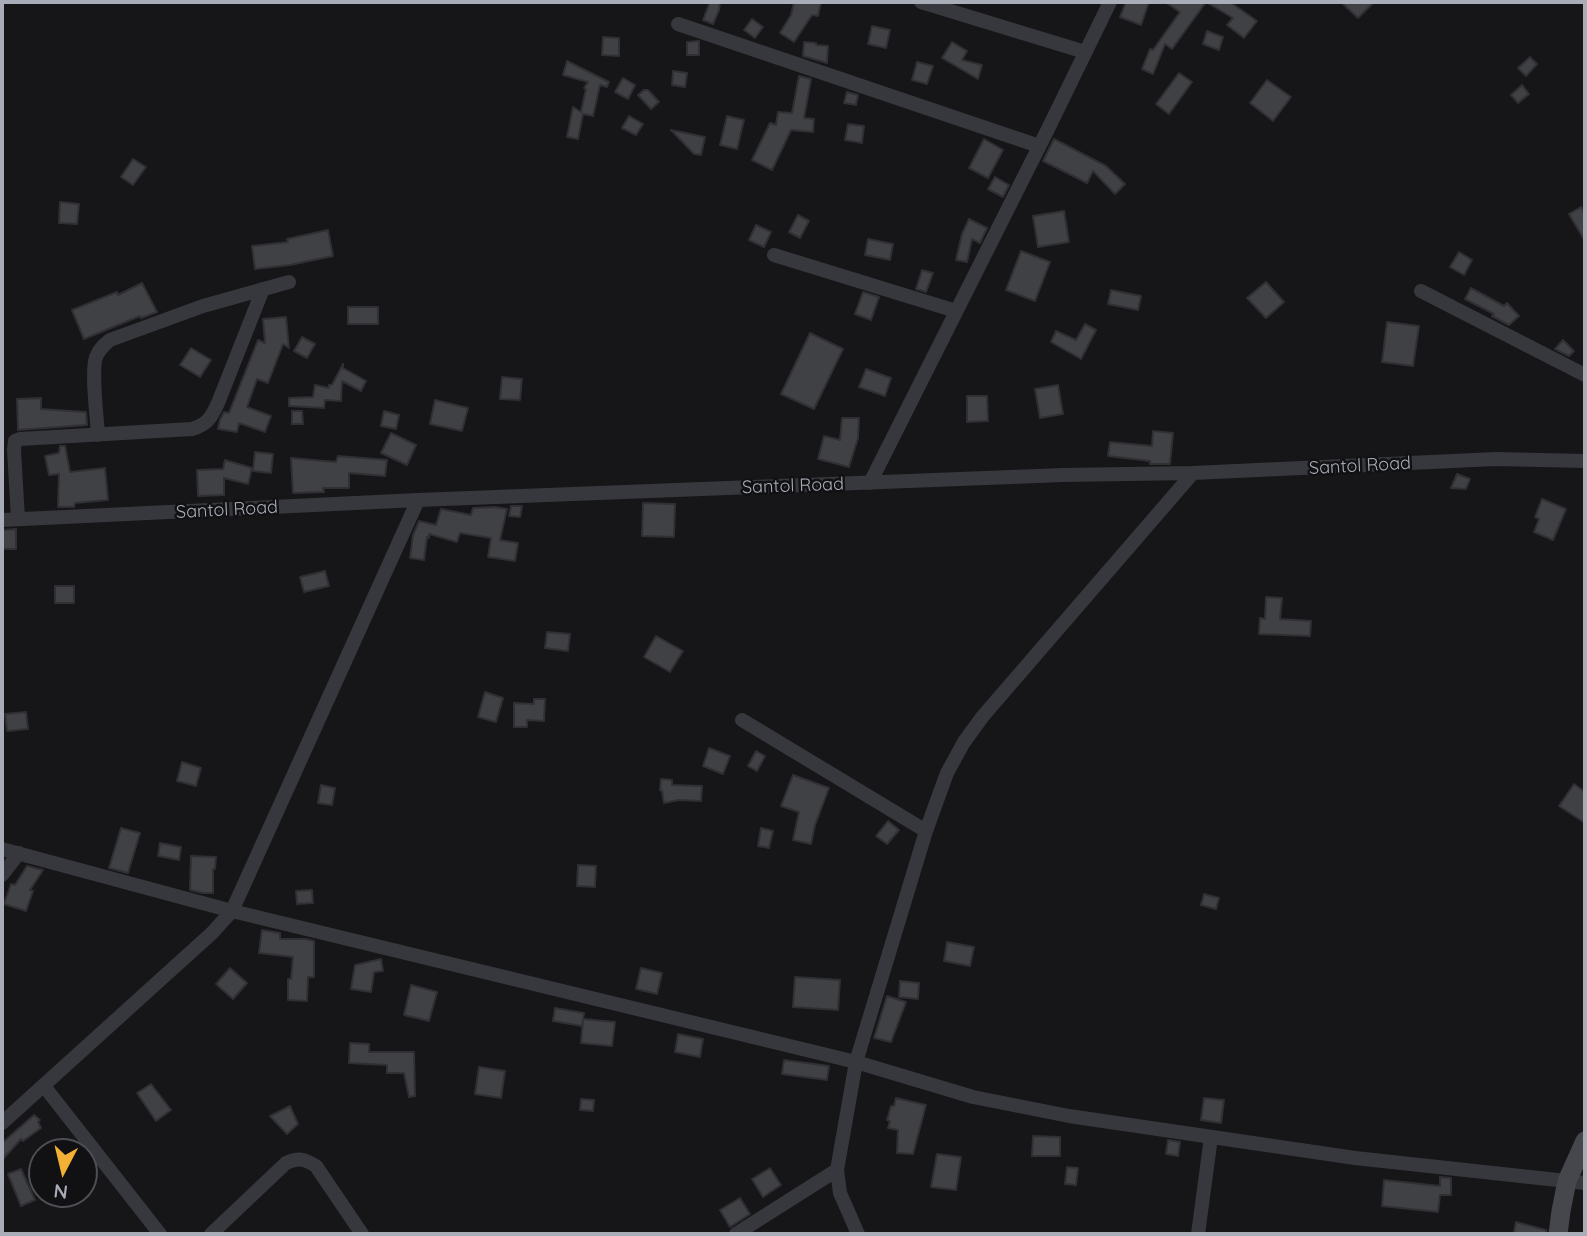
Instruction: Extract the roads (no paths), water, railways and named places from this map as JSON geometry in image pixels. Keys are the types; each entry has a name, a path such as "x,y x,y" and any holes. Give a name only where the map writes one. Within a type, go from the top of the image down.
{"street":[{"path":"921,2 1086,52"},
{"path":"870,483 1110,2"},
{"path":"678,24 1039,146"},
{"path":"774,254 956,311"},
{"path":"97,435 95,358 100,348 110,340 203,306 289,282"},
{"path":"18,519 15,441 192,429 204,425 218,403 262,289"},
{"path":"1421,292 1585,375"},
{"name":"Santol Road","path":"2,520 418,500 1063,475 1193,473 1496,459 1585,461"},
{"path":"858,1234 840,1193 836,1170 856,1062 926,831 947,773 964,742 983,716 1193,473"},
{"path":"2,1123 212,933 232,911 418,500"},
{"path":"742,720 926,831"},
{"path":"2,849 232,911 856,1062 973,1097 1069,1116 1355,1158 1576,1182"},
{"path":"2,875 19,853"},
{"path":"44,1086 160,1234"},
{"path":"1198,1234 1211,1137"},
{"path":"1558,1234 1561,1211 1576,1182 1585,1142"},
{"path":"211,1234 286,1163 297,1158 316,1166 362,1234"},
{"path":"736,1234 836,1170"}]}
